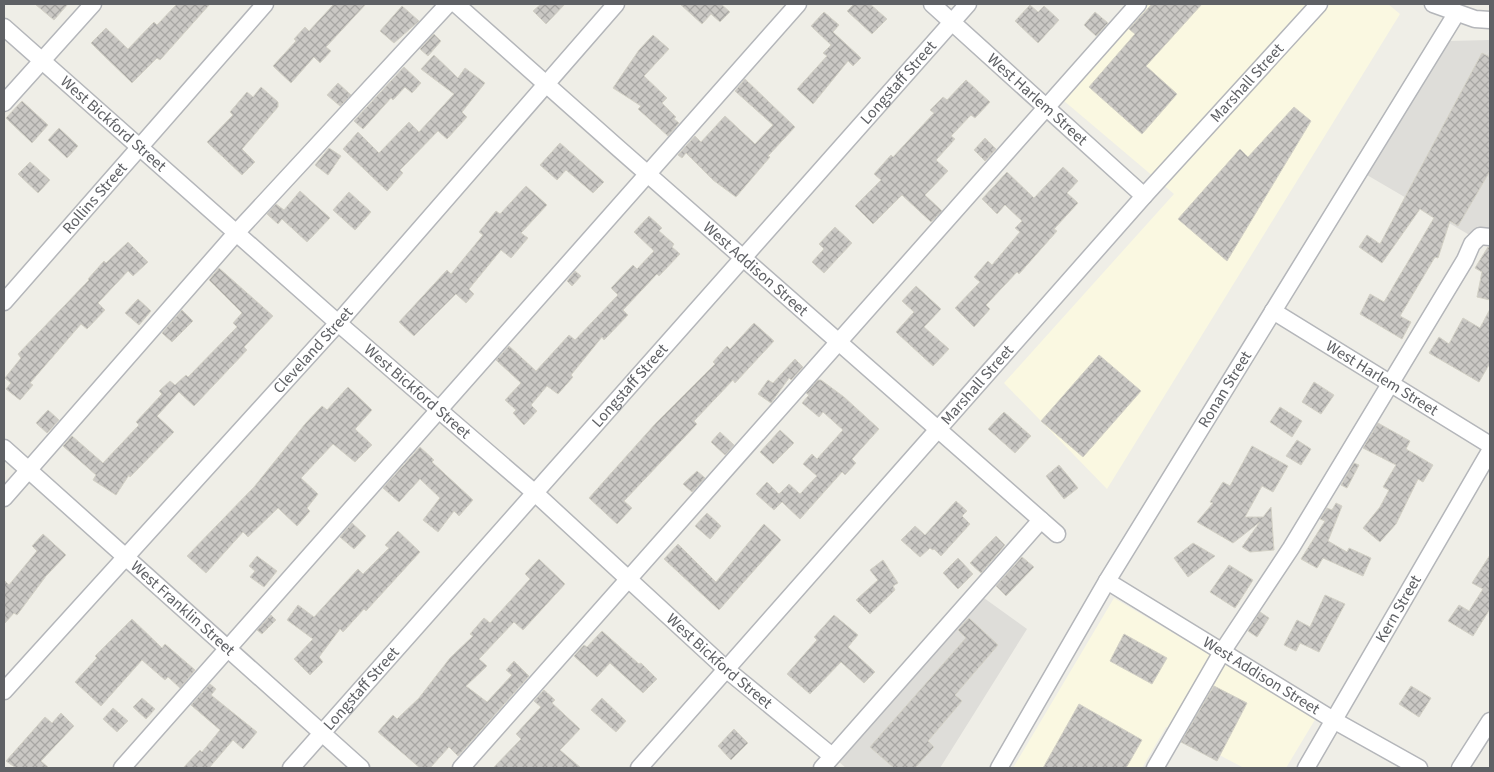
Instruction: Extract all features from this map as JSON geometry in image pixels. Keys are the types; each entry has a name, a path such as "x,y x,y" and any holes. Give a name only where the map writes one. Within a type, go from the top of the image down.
{"street":[{"path":"4,104 93,4"},
{"name":"Rollins Street","path":"4,302 265,4"},
{"path":"4,498 237,232 448,4"},
{"name":"West Addison Street","path":"456,4 647,175 744,257 837,342 940,429 1057,534"},
{"name":"Cleveland Street","path":"4,691 338,323 616,4"},
{"path":"122,768 798,4"},
{"name":"West Harlem Street","path":"932,4 1144,196"},
{"name":"Longstaff Street","path":"291,768 968,4"},
{"path":"461,768 1138,4"},
{"name":"Marshall Street","path":"639,768 1144,196 1319,4"},
{"path":"1433,4 1456,14 1474,19 1490,20"},
{"name":"Ronan Street","path":"999,768 1107,581 1456,14"},
{"name":"West Bickford Street","path":"4,27 141,146 338,323 535,493 827,762"},
{"path":"1155,768 1222,652 1291,548 1465,260 1472,244 1480,236 1490,237"},
{"name":"West Harlem Street","path":"1273,311 1490,445"},
{"name":"West Franklin Street","path":"4,448 361,768"},
{"name":"Kern Street","path":"1306,768 1490,451"},
{"path":"827,762 1041,520"},
{"name":"West Addison Street","path":"1107,581 1335,721 1419,768"},
{"path":"1460,768 1490,721"}],"shaded area":[{"path":"1138,4 1388,4 1400,14 1107,489 1004,383 1174,194 1057,95"},
{"path":"1490,40 1490,247 1367,175 1449,41"},
{"path":"977,593 1027,629 940,768 846,768 832,756"},
{"path":"1114,598 1316,718 1286,768 1244,768 1166,727 1142,768 1013,768"}],"building":[{"path":"35,4 68,4 54,20"},
{"path":"177,4 210,4 160,60 157,58 132,83 91,43 106,28 128,49 154,22 157,25"},
{"path":"334,4 366,4 326,47 331,51 320,63 314,57 291,83 273,66 296,41 294,39 305,27 309,31"},
{"path":"541,4 565,4 546,24 533,11"},
{"path":"680,4 721,4 730,12 720,22 711,14 702,24"},
{"path":"854,4 870,4 887,19 872,34 847,11"},
{"path":"1152,4 1202,4 1146,66 1177,94 1142,134 1089,87 1135,34 1129,29"},
{"path":"1030,5 1038,12 1044,6 1059,20 1038,43 1015,21"},
{"path":"402,6 419,21 394,43 380,31"},
{"path":"824,12 839,25 833,32 861,58 853,66 848,61 813,104 797,89 827,56 823,53 831,45 811,26"},
{"path":"1095,12 1108,23 1096,36 1084,25"},
{"path":"434,34 441,41 428,56 420,49"},
{"path":"653,35 669,49 644,76 667,98 662,103 676,117 674,119 679,123 668,136 638,109 641,106 613,88 639,50"},
{"path":"1482,53 1490,57 1490,171 1458,226 1450,221 1438,258 1435,257 1400,316 1411,322 1402,339 1360,314 1370,294 1384,302 1434,218 1420,209 1382,263 1359,247 1367,235 1380,244"},
{"path":"434,55 458,78 465,68 485,83 462,112 467,117 447,139 438,131 400,170 403,173 387,191 343,149 358,132 379,153 409,122 419,132 454,94 421,69"},
{"path":"404,67 421,83 412,93 405,87 393,100 391,98 363,129 354,121"},
{"path":"745,79 795,127 768,156 770,157 736,197 713,180 686,153 682,158 678,155 695,136 701,142 725,116 755,144 773,125 735,91"},
{"path":"966,80 990,102 975,118 971,115 951,136 955,139 936,160 948,171 925,195 942,211 931,222 902,195 873,224 855,206 881,180 874,174 891,155 893,157 934,113 930,110 943,97 947,100"},
{"path":"338,83 351,95 340,106 327,95"},
{"path":"261,87 278,102 278,107 242,149 255,162 242,175 207,142 233,115 230,112 247,92 253,97"},
{"path":"22,101 48,125 32,143 6,118"},
{"path":"1294,107 1311,121 1227,261 1178,219 1240,149 1248,157"},
{"path":"59,128 78,146 67,158 48,140"},
{"path":"985,138 996,149 985,161 974,150"},
{"path":"560,143 604,182 593,193 566,170 557,180 540,165"},
{"path":"329,148 341,156 328,175 315,165"},
{"path":"30,162 50,180 38,193 18,174"},
{"path":"1063,167 1078,181 1067,193 1078,203 1054,229 1057,231 1019,274 1017,272 986,305 990,309 974,327 955,308 980,282 974,277 988,261 992,265 1020,232 1015,228 1022,221 1005,205 997,214 982,199 1007,172 1034,198"},
{"path":"526,186 547,205 521,233 528,238 511,258 501,250 469,289 474,294 466,303 456,294 414,336 399,322 447,270 451,274 483,235 479,232 496,211 500,214"},
{"path":"300,191 330,218 307,242 282,219 278,224 267,214 276,204 284,210"},
{"path":"349,192 371,212 355,230 333,210"},
{"path":"649,216 662,228 659,231 674,244 672,247 680,254 659,276 657,274 623,310 628,315 604,340 602,337 558,394 547,386 531,405 537,411 524,425 513,413 516,410 505,400 521,383 496,360 509,346 536,371 569,335 575,340 618,295 611,288 633,265 637,269 654,251 634,232"},
{"path":"835,227 852,243 824,273 812,262 824,249 819,244"},
{"path":"128,242 148,262 133,276 128,271 98,303 105,310 87,329 81,324 30,383 33,385 20,400 6,389 11,383 5,378 21,358 18,354 89,280 104,261 106,263"},
{"path":"1488,247 1490,247 1490,300 1477,297 1482,272 1475,268"},
{"path":"219,268 273,316 244,347 247,350 194,406 179,392 157,416 174,432 130,477 129,475 116,495 93,480 96,475 63,446 72,436 103,463 139,425 136,422 162,394 159,391 170,381 175,385 186,375 188,377 237,327 233,323 242,313 209,280"},
{"path":"575,271 581,276 572,286 567,281"},
{"path":"916,286 941,309 924,327 949,349 933,366 896,332 914,312 902,301"},
{"path":"138,299 151,311 139,325 125,313"},
{"path":"1490,309 1490,363 1479,382 1429,353 1439,337 1449,344 1463,318 1480,328"},
{"path":"182,310 193,321 172,342 162,333"},
{"path":"754,323 774,341 735,383 733,380 694,421 697,424 624,501 632,508 617,524 589,498 656,423 715,364 713,362 727,346 730,349"},
{"path":"1099,355 1141,391 1083,457 1041,421"},
{"path":"795,359 803,367 791,380 789,378 771,403 758,394 768,380 773,383"},
{"path":"818,380 821,380 844,397 879,429 852,459 856,463 845,475 842,472 800,519 782,502 774,510 756,494 767,482 779,494 789,484 800,494 817,476 803,464 812,454 817,459 843,430 823,412 819,417 802,403 809,395 806,393"},
{"path":"1314,382 1334,395 1321,414 1302,402"},
{"path":"348,387 372,410 355,429 372,445 355,462 333,444 301,478 318,494 307,508 310,511 297,526 278,508 248,537 243,532 206,573 187,556 254,487 322,406 327,410"},
{"path":"1280,407 1302,421 1292,437 1270,422"},
{"path":"48,410 59,420 47,433 36,423"},
{"path":"1004,412 1031,436 1015,453 988,429"},
{"path":"1378,423 1410,441 1406,449 1433,465 1423,482 1418,479 1396,524 1380,542 1363,528 1380,507 1389,490 1383,487 1396,465 1363,448"},
{"path":"780,430 794,443 773,464 760,452"},
{"path":"720,432 734,445 725,455 711,442"},
{"path":"1297,440 1311,449 1301,465 1286,456"},
{"path":"1252,446 1288,466 1273,492 1262,486 1245,517 1263,517 1271,507 1274,550 1250,552 1242,547 1260,522 1233,543 1197,522 1213,503 1210,502 1223,482 1230,486"},
{"path":"420,447 434,460 432,462 473,500 459,516 454,511 438,532 423,520 440,498 420,479 399,502 383,488"},
{"path":"1354,463 1359,465 1347,488 1341,485"},
{"path":"1059,465 1078,488 1064,499 1046,476"},
{"path":"697,471 705,478 692,492 683,484"},
{"path":"956,501 967,511 962,516 970,524 941,556 934,549 930,548 920,557 901,540 915,526 925,535"},
{"path":"1336,503 1342,506 1328,541 1347,552 1349,548 1371,558 1363,576 1323,558 1317,568 1301,559 1325,521 1320,519 1327,508 1332,510"},
{"path":"707,513 721,526 710,539 695,526"},
{"path":"352,523 366,536 354,549 340,537"},
{"path":"764,524 781,540 719,610 664,559 678,544 716,582"},
{"path":"398,531 420,552 366,611 364,609 343,632 340,629 319,657 323,662 310,675 294,659 313,639 287,620 298,605 314,617 358,569 363,574 389,548 385,545"},
{"path":"43,534 66,555 46,576 17,615 14,613 4,624 4,580 9,585 37,551 32,546"},
{"path":"996,536 1005,545 981,573 970,563"},
{"path":"1193,543 1215,556 1188,577 1174,558"},
{"path":"1490,555 1490,609 1473,636 1448,621 1459,605 1469,611 1483,589 1472,583"},
{"path":"257,556 277,571 264,587 250,577 255,571 249,566"},
{"path":"1022,557 1034,567 1006,596 996,586"},
{"path":"958,558 973,574 958,589 943,573"},
{"path":"539,559 565,584 523,630 514,622 479,659 487,666 466,686 487,702 512,675 506,670 514,661 529,676 458,756 449,747 430,768 420,768 378,732 393,715 397,719 419,698 450,658 473,636 470,634 484,618 490,623 530,579 525,574"},
{"path":"883,560 898,583 893,586 895,590 870,614 856,600 878,580 870,570"},
{"path":"1229,565 1253,580 1235,608 1210,592"},
{"path":"1325,595 1345,604 1319,652 1300,643 1296,651 1284,645 1297,620 1310,627"},
{"path":"1260,612 1269,618 1257,637 1248,631"},
{"path":"271,615 276,620 262,634 257,630"},
{"path":"834,615 858,635 848,647 875,672 864,683 841,662 810,694 787,674 817,640 814,637"},
{"path":"969,618 998,645 955,695 962,701 928,741 934,747 915,768 894,768 870,747 966,638 958,630"},
{"path":"132,619 162,648 165,644 195,670 180,688 168,677 165,680 142,660 101,706 75,682 97,658 95,656"},
{"path":"602,631 639,664 641,663 657,679 643,693 610,663 597,677 574,656 584,645 587,647"},
{"path":"1124,634 1167,658 1152,684 1110,661"},
{"path":"210,684 216,689 211,695 257,732 243,749 233,740 209,768 183,768 200,750 202,752 220,730 191,705"},
{"path":"1214,686 1247,703 1217,761 1181,742"},
{"path":"1411,686 1431,698 1419,717 1399,704"},
{"path":"544,690 555,700 552,703 580,729 560,750 581,768 493,768 521,739 516,734 541,707 534,701"},
{"path":"142,698 155,709 146,719 133,707"},
{"path":"602,698 626,721 616,732 591,710"},
{"path":"1079,704 1142,740 1126,768 1043,768"},
{"path":"113,708 128,721 117,732 103,719"},
{"path":"61,713 74,726 41,761 49,768 16,768 6,761 45,717 52,723"},
{"path":"734,729 748,743 731,760 718,746"}]}
